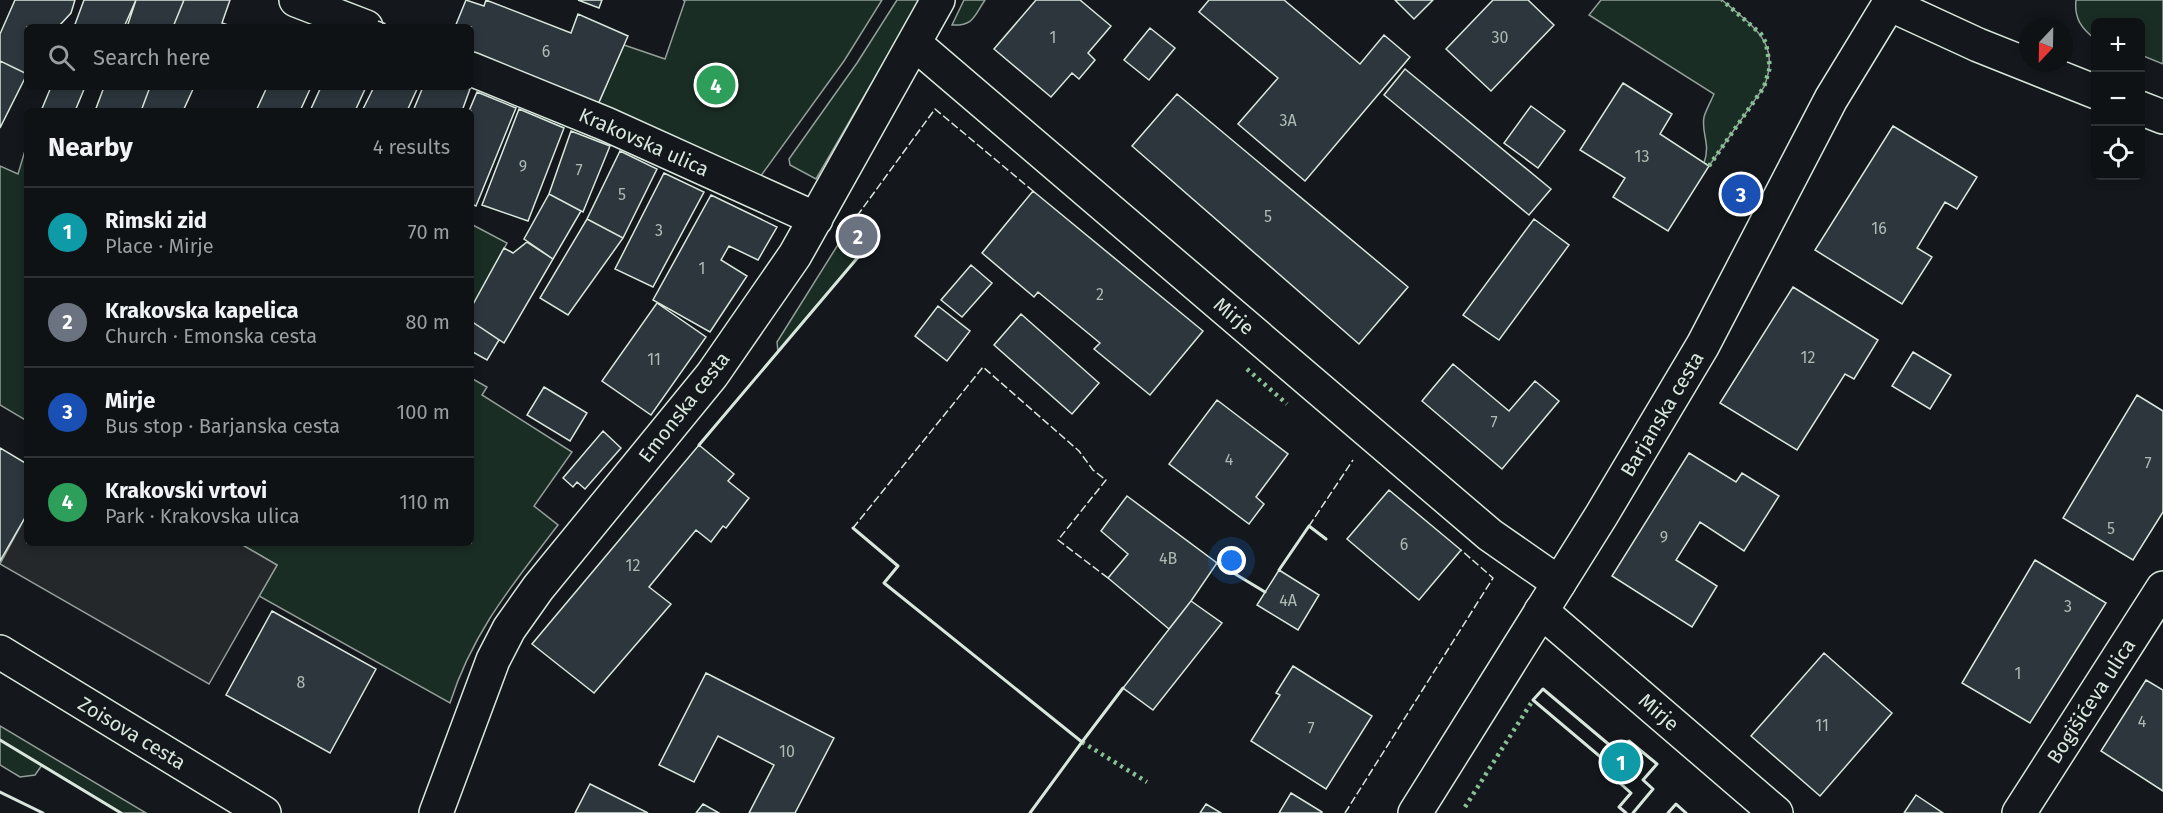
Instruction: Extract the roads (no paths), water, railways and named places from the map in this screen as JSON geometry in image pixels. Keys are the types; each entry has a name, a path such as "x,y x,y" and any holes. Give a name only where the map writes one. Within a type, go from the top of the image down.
{"street":[{"path":"296,0 358,24"},
{"name":"Emonska cesta","path":"435,813 493,660 509,629 538,588 712,375 795,255 938,0"},
{"path":"1889,1 1978,45 2091,90"},
{"name":"Barjanska cesta","path":"1415,813 1601,516 1703,345 1831,99 1889,1"},
{"name":"Mirje","path":"914,43 1491,535 1559,583"},
{"name":"Krakovska ulica","path":"474,70 606,124 816,219"},
{"path":"2145,110 2163,117"},
{"name":"Bogišićeva ulica","path":"2019,813 2163,588"},
{"name":"Mirje","path":"1541,611 1776,813"},
{"name":"Zoisova cesta","path":"0,652 264,813"}],"place":[{"name":"Krakovski vrtovi","path":"716,85"},
{"name":"Mirje","path":"1741,194"},
{"name":"Krakovska kapelica","path":"858,236"},
{"name":"Rimski zid","path":"1621,762"}]}
